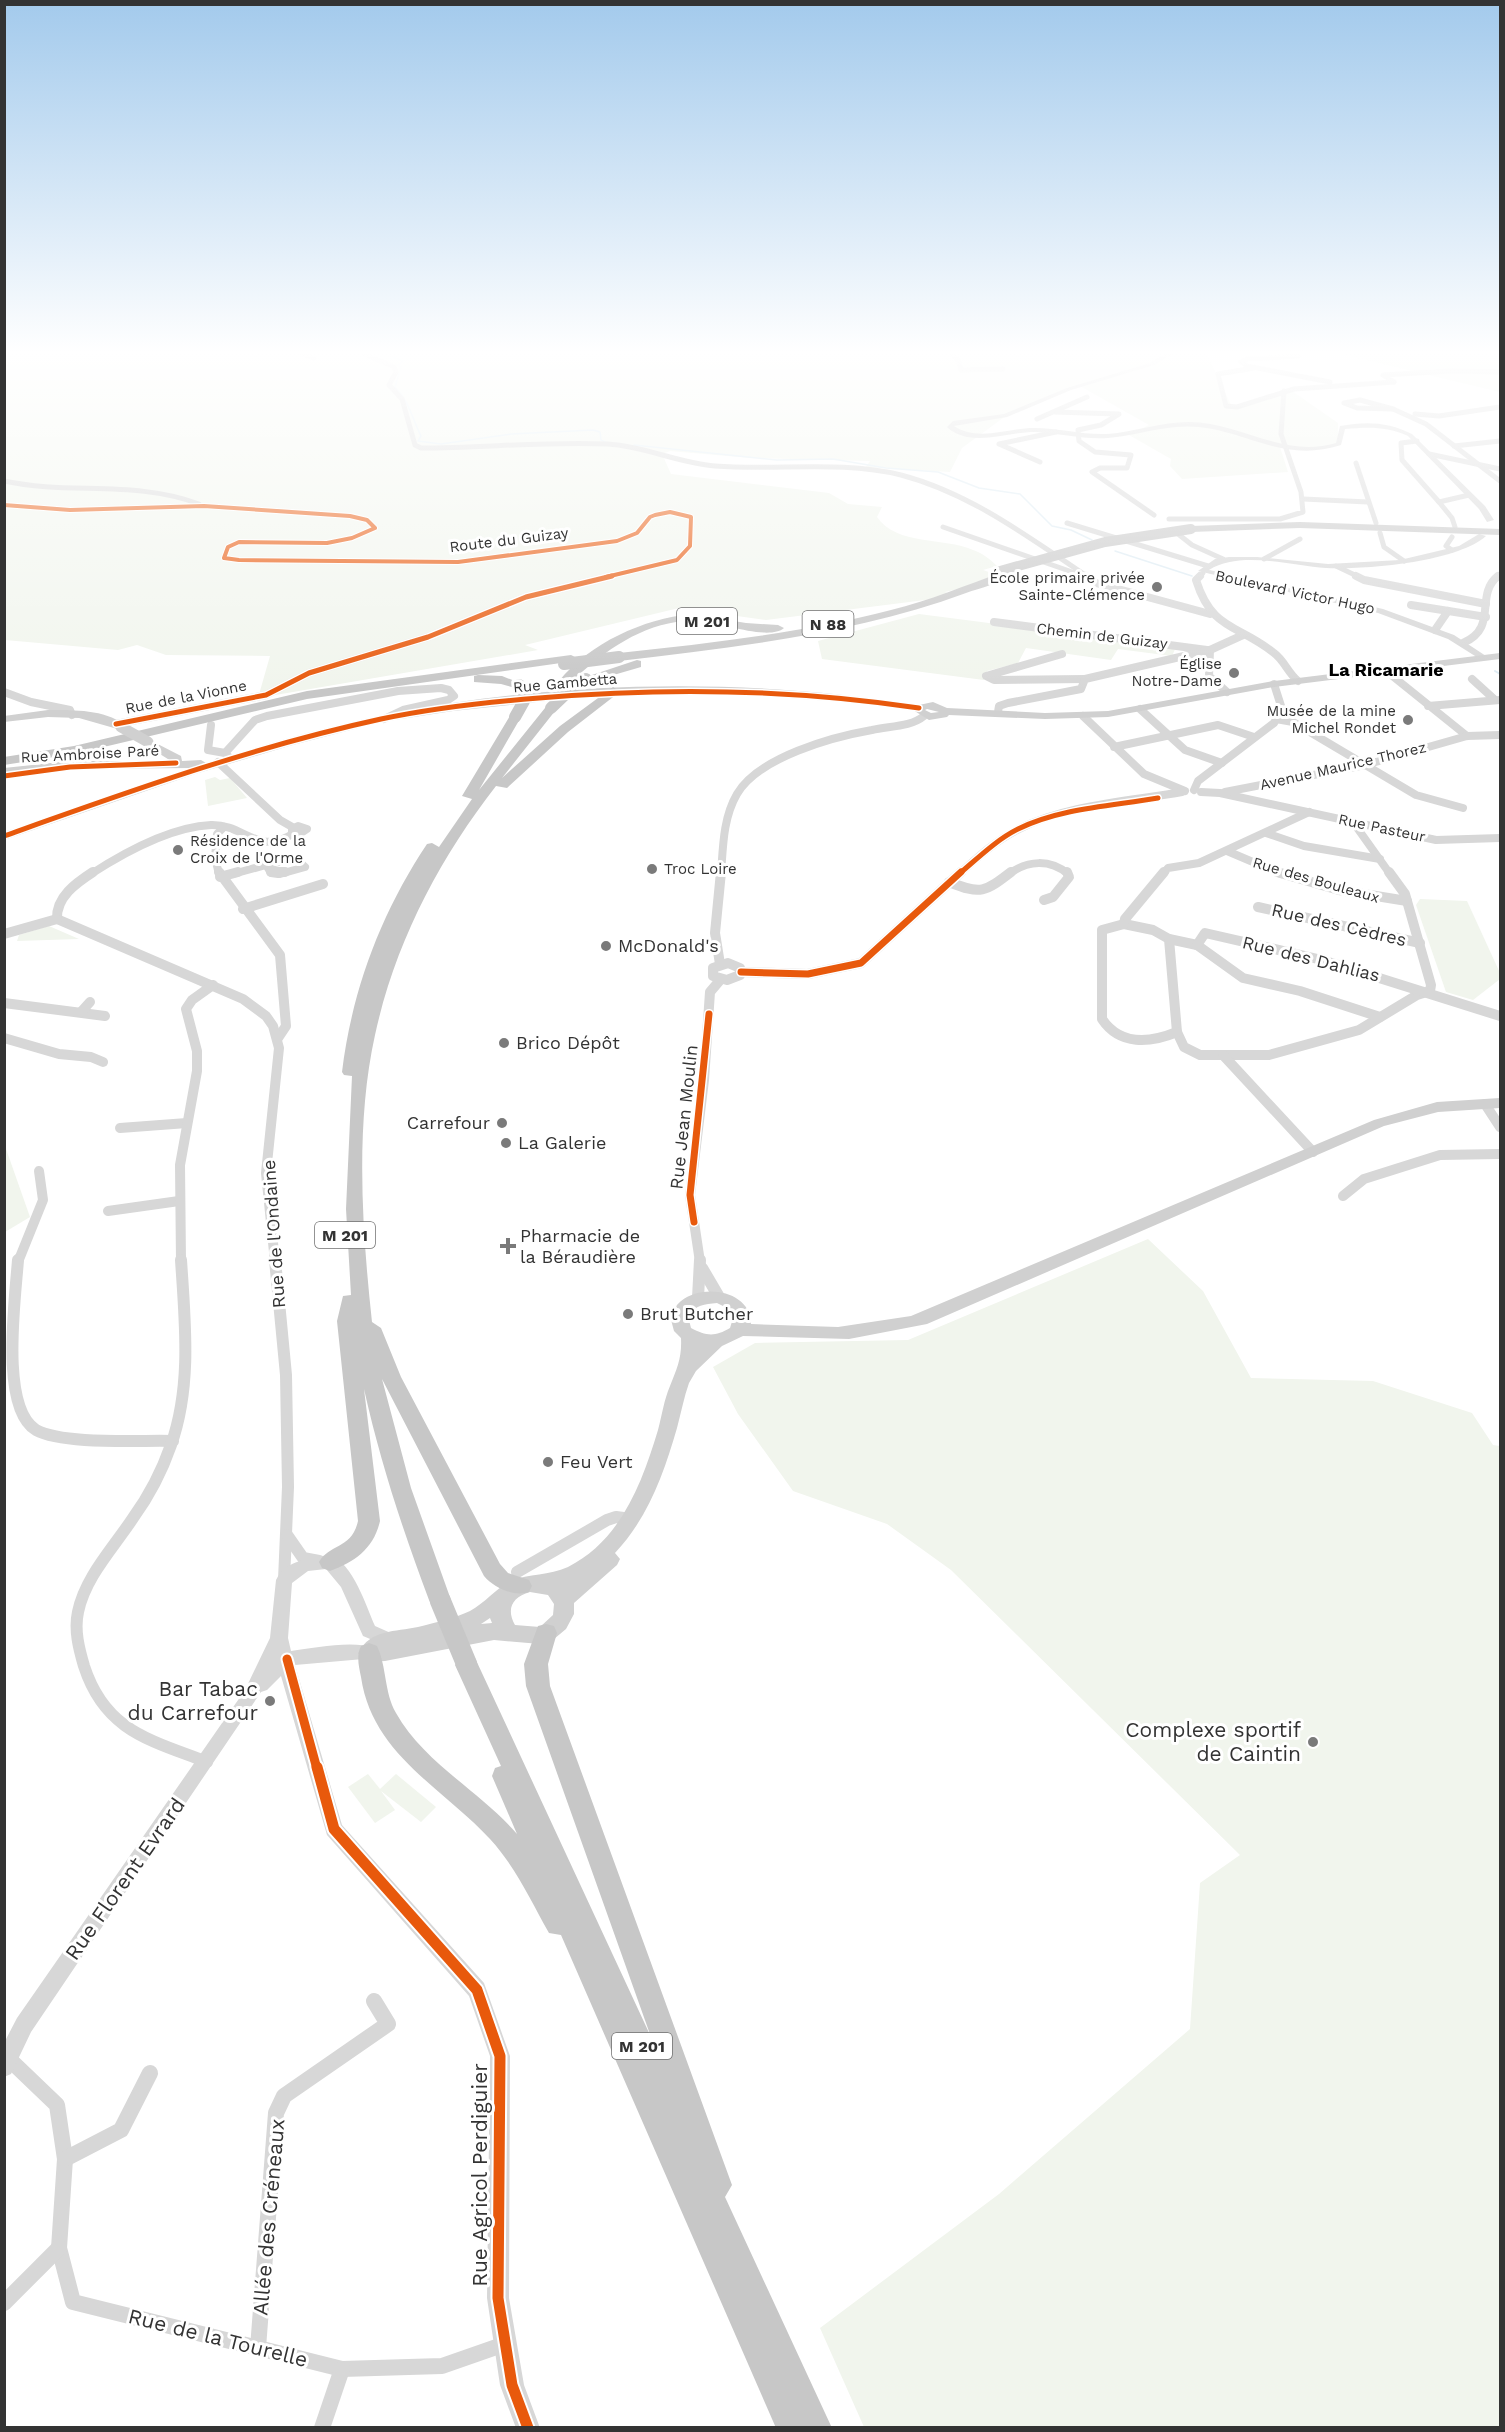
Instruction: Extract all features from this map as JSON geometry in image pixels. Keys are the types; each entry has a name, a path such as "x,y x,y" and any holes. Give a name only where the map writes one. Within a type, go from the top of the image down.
{"highway":[{"name":"N 88","path":"622,655 787,632 839,622 889,609 1004,572 1192,527 1500,533"},
{"name":"N 88","path":"4,763 75,750 186,722 317,693 795,634 897,612 1004,572"},
{"name":"M 201","path":"575,680 590,658 619,640 663,622 692,616 762,628 839,622"},
{"name":"M 201","path":"430,863 471,794 575,680 614,648 662,625 694,619 708,622 718,630 715,636 703,640 650,650"},
{"path":"546,710 573,687 575,680 623,666 772,641 795,634"},
{"name":"N 88","path":"4,763 86,751 226,716 301,701 417,682 567,662"},
{"path":"301,701 482,679 502,680 519,685 524,689 524,701 471,794"},
{"path":"430,863 508,778 564,729 613,692"},
{"name":"M 201","path":"546,710 398,907 379,952 353,1038 347,1103 345,1256 386,1443 407,1518 435,1601 612,2023 792,2427"},
{"path":"4,754 59,742 186,722"},
{"path":"330,1562 352,1551 362,1542 369,1521 347,1321 354,1294"},
{"path":"354,1294 391,1377 492,1570 500,1579 514,1585"},
{"path":"546,1633 536,1664 538,1686 759,2299"},
{"path":"375,1641 374,1690 384,1718 413,1758 483,1816 519,1856 612,2023"},
{"name":"M 201","path":"461,1665 759,2299 816,2427"}],"main road":[{"path":"998,712 1083,716 1140,709 1274,684 1500,656"},
{"name":"Rue Gambetta","path":"220,760 384,719 474,705 613,692 750,689 859,698 922,712 933,705 945,711 998,712"},
{"path":"4,719 72,715 118,725 177,758 176,763"},
{"path":"4,836 220,760"},
{"name":"Rue Ambroise Paré","path":"4,772 70,765 220,760"},
{"path":"741,1321 805,1331 838,1333 889,1328 921,1320 1379,1123 1437,1107 1493,1104"},
{"path":"719,1297 737,1305 741,1321 725,1340 715,1342 690,1337 683,1331 679,1316 682,1309 698,1299 719,1297"},
{"path":"687,1370 690,1337"},
{"path":"375,1641 416,1636 477,1617 514,1585 543,1584 578,1573 615,1542 631,1519 656,1469 678,1389 687,1370 715,1342"},
{"path":"563,1599 588,1581 613,1557 625,1538 631,1519"},
{"path":"375,1641 507,1630 521,1636 546,1633 560,1623 564,1612 563,1599 555,1590 543,1584"},
{"path":"507,1630 499,1614 514,1585"}],"street":[{"path":"703,463 713,466 840,468 900,475 950,492 1029,537 1085,575"},
{"path":"1128,463 1127,468 1100,468 1092,472 1154,515 1169,522 1192,527 1288,518 1303,512 1303,499 1291,463"},
{"path":"1356,463 1376,523"},
{"path":"1405,463 1452,518 1455,527"},
{"path":"1438,463 1482,508 1490,520"},
{"path":"1473,463 1500,470"},
{"path":"1481,463 1500,481"},
{"path":"4,481 29,486 93,487 145,492 180,497 204,506"},
{"path":"1439,502 1469,495"},
{"path":"1303,499 1368,502"},
{"name":"Route du Guizay","path":"4,505 70,510 204,506 350,516 367,520 375,528 361,537 320,544 253,541 234,543 225,551 224,558 239,560 458,562 617,541 636,535 646,527 650,517 662,512 679,512 691,517 690,546 677,560 526,597 428,637 309,673 294,682"},
{"path":"1169,522 1192,545 1223,559 1264,559 1336,566 1404,561 1469,546 1484,533 1490,520 1497,515 1482,508"},
{"path":"1067,523 1206,569"},
{"path":"943,527 1085,575 1117,590 1210,614 1275,653 1290,675 1298,681"},
{"path":"1380,533 1384,547 1404,561"},
{"path":"1452,537 1446,546 1452,550"},
{"path":"1264,559 1300,539"},
{"path":"1210,614 1196,580 1206,569 1223,559"},
{"path":"1336,566 1364,580 1486,604"},
{"name":"Boulevard Victor Hugo","path":"1206,569 1359,605 1435,630 1463,644 1483,658"},
{"path":"1463,644 1473,641 1485,617 1493,580 1500,574"},
{"path":"1411,605 1485,617"},
{"path":"1435,630 1448,611"},
{"name":"Chemin de Guizay","path":"994,622 1210,650"},
{"path":"1062,654 986,676 994,680 1085,679 1210,650 1244,635"},
{"path":"1210,650 1209,676 1227,692"},
{"path":"1385,670 1467,736"},
{"path":"998,712 999,706 1008,703 1081,689 1084,687 1085,679"},
{"path":"1472,679 1497,699"},
{"name":"Rue de la Vionne","path":"118,725 266,695 294,682"},
{"path":"1199,793 1195,784 1276,719 1282,709 1274,684"},
{"path":"220,760 259,718 398,691 441,688 454,696 448,700 403,710 384,719"},
{"path":"4,692 31,702 70,710 72,715"},
{"path":"1428,706 1497,699"},
{"path":"1140,709 1166,736 1185,750 1222,763"},
{"path":"720,964 715,933 726,821 738,792 773,762 814,745 869,730 917,722 922,712"},
{"path":"1083,716 1144,774 1184,793"},
{"path":"1276,719 1293,722 1416,795 1463,808"},
{"path":"57,919 58,905 72,890 119,858 172,835 207,825 224,826 261,842 283,840 294,830 280,820 208,750 211,725"},
{"path":"1114,747 1218,725 1254,737"},
{"name":"Avenue Maurice Thorez","path":"741,972 808,974 861,963 949,882 998,841 1040,819 1184,793 1220,793 1365,765 1467,736 1500,735"},
{"name":"Rue Pasteur","path":"1239,789 1250,798 1265,802"},
{"name":"Rue Pasteur","path":"1220,793 1436,840 1500,838"},
{"path":"1125,924 1125,919 1168,868 1199,863 1309,812"},
{"path":"1353,822 1407,901 1431,985 1430,992"},
{"path":"224,826 217,834 215,858 220,877 266,865"},
{"path":"1266,833 1304,846 1380,859"},
{"name":"Rue des Bouleaux","path":"1227,851 1264,868 1330,887 1407,901"},
{"path":"949,882 976,891 992,889 1026,863 1034,862 1067,872 1069,877 1053,897 1044,900"},
{"name":"Rue de l'Ondaine","path":"220,877 280,955 286,1026 278,1038 277,1079 266,1173 286,1375 287,1535 284,1580"},
{"path":"243,909 323,884"},
{"path":"300,891 308,899"},
{"name":"Rue des Cèdres","path":"1258,907 1420,943"},
{"path":"4,934 57,919"},
{"path":"57,919 213,985 253,1006 266,1017 278,1038"},
{"path":"1177,1032 1149,1041 1133,1040 1106,1027 1102,1019 1102,930 1125,924 1153,930 1169,939 1197,945 1243,978 1300,991 1380,1017"},
{"name":"Rue des Dahlias","path":"1197,945 1205,933 1322,960 1430,992"},
{"path":"1169,939 1177,1032 1184,1047 1200,1055 1269,1055 1359,1030 1417,995 1430,992 1500,1016"},
{"path":"720,964 735,964 741,972 732,979 721,979 711,973 713,968 720,964"},
{"name":"Rue Jean Moulin","path":"698,1299 701,1267 690,1195 704,1080 710,992 721,979"},
{"path":"207,1762 129,1731 111,1715 94,1691 81,1654 76,1624 90,1584 141,1506 173,1441 183,1404 186,1370 179,1201 180,1165 198,1058 186,1009 192,1000 213,985"},
{"path":"81,1012 90,1002"},
{"path":"4,1003 105,1016"},
{"path":"4,1038 59,1054 103,1062"},
{"path":"1223,1055 1313,1152"},
{"path":"1493,1104 1500,1127"},
{"path":"120,1128 187,1124"},
{"path":"1343,1196 1364,1179 1440,1155 1500,1154"},
{"path":"39,1171 43,1200 18,1260 9,1379 16,1409 35,1430 62,1438 173,1441"},
{"path":"108,1211 179,1201"},
{"name":"Rue Jean Moulin","path":"701,1267 719,1297"},
{"path":"514,1585 607,1520 616,1516 631,1519"},
{"path":"287,1535 303,1558 330,1562 348,1583 375,1641 335,1653 287,1659"},
{"path":"279,1638 284,1580 304,1565 330,1562"},
{"name":"Rue Florent Evrard","path":"7,2063 24,2025 251,1695 279,1638"},
{"name":"Rue Agricol Perdiguier","path":"279,1638 287,1659 334,1829 477,1990 500,2056 498,2298 512,2385 528,2427"},
{"name":"Rue Florent Evrard","path":"251,1695 287,1659"},
{"name":"Allée des Créneaux","path":"258,2348 276,2113 284,2096 388,2024 374,2001"},
{"name":"Rue de la Tourelle","path":"7,2063 57,2105 64,2159 59,2248 73,2302 342,2369 442,2366 505,2344"},
{"path":"64,2159 121,2130 150,2073"},
{"path":"4,2303 59,2248"},
{"path":"322,2427 342,2369"}],"shaded area":[{"path":"4,463 666,463 671,474 829,493 848,504 882,507 877,517 896,533 922,540 949,543 976,551 997,566 983,570 1006,578 945,592 957,596 766,620 679,608 525,645 538,650 258,698 270,656 166,655 137,645 118,650 5,640"},
{"path":"868,463 954,463 950,472 866,467"},
{"path":"1170,463 1285,463 1288,472 1182,479"},
{"path":"919,614 1176,647 1172,656 1118,649 1111,660 1026,648 1018,663 987,671 984,680 822,659 818,641"},
{"path":"215,777 220,780 230,778 247,798 208,806 205,780"},
{"path":"1420,899 1467,901 1500,973 1500,979 1473,1000 1446,992 1416,905"},
{"path":"49,926 79,939 17,941 19,935"},
{"path":"5,1146 30,1217 4,1232"},
{"name":"Complexe sportif de Caintin","path":"1148,1239 1203,1291 1251,1378 1373,1381 1472,1413 1493,1445 1500,1446 1500,2427 864,2427 820,2328 999,2194 1190,2029 1200,1883 1240,1855 951,1570 887,1524 793,1491 738,1414 713,1367 755,1343 908,1340"},
{"path":"368,1774 380,1789 396,1774 436,1807 421,1822 381,1791 395,1810 375,1823 348,1787"}],"waterway":[{"path":"859,463 938,472 979,488 1020,494 1052,526 1071,530 1092,540"},
{"path":"1115,551 1192,576"},
{"path":"1495,671 1500,674"}],"cycle path":[{"path":"4,505 70,510 204,506 350,516 367,520 375,528 352,538 327,543 255,541 234,543 228,547 224,558 239,560 458,562 617,541 637,533 645,527 650,517 661,513 680,513 691,517 690,546 677,560 526,597 428,637 309,673 266,695 229,704 116,724"},
{"path":"4,836 144,787 285,743 381,719 435,710 574,695 673,690 821,695 919,708"},
{"path":"4,776 70,767 176,763"},
{"path":"741,972 808,974 861,963 949,882 998,841 1018,829 1053,815 1158,798"},
{"path":"694,1222 690,1195 709,1014"},
{"path":"287,1659 334,1829 477,1990 500,2056 498,2298 512,2385 528,2428"}],"place":[{"name":"École primaire privée Sainte-Clémence","path":"1157,587"},
{"name":"Église Notre-Dame","path":"1234,673"},
{"name":"Musée de la mine Michel Rondet","path":"1408,720"},
{"name":"Résidence de la Croix de l'Orme","path":"178,850"},
{"name":"Troc Loire","path":"652,869"},
{"name":"McDonald's","path":"606,946"},
{"name":"Brico Dépôt","path":"504,1043"},
{"name":"Carrefour","path":"502,1123"},
{"name":"La Galerie","path":"506,1143"},
{"name":"Pharmacie de la Béraudière","path":"508,1246"},
{"name":"Brut Butcher","path":"628,1314"},
{"name":"Feu Vert","path":"548,1462"},
{"name":"Bar Tabac du Carrefour","path":"270,1701"},
{"name":"Complexe sportif de Caintin","path":"1313,1742"}],"district":[{"name":"La Ricamarie","path":"1386,670"}]}
